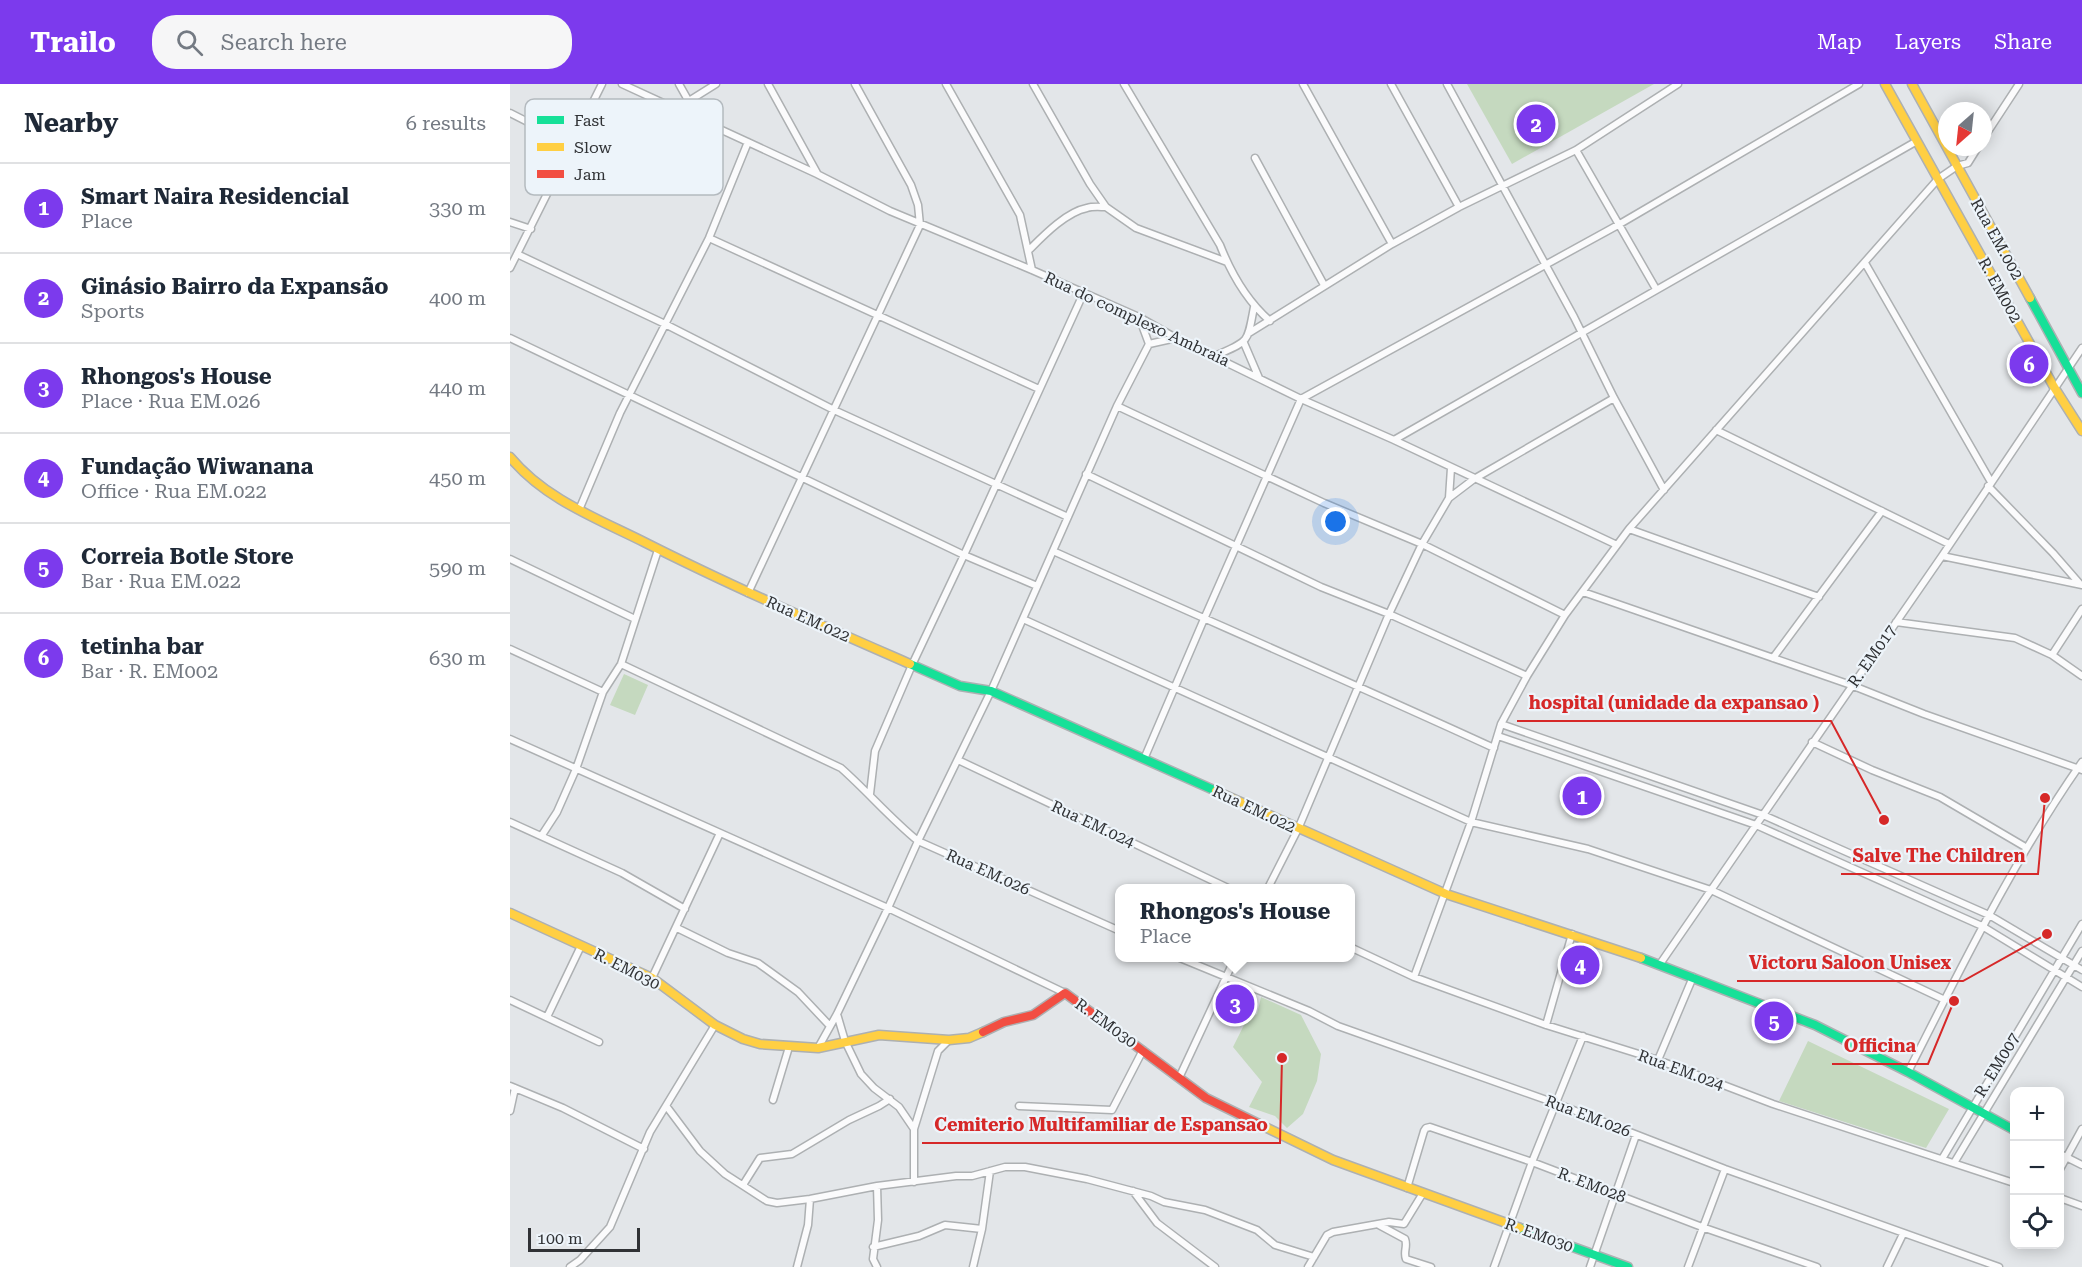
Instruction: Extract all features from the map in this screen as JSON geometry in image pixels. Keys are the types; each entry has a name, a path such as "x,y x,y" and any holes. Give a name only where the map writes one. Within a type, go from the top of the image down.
{"street":[{"path":"595,99 602,84"},
{"name":"Rua do complexo Ambraia","path":"622,84 654,99"},
{"path":"679,84 687,99"},
{"path":"690,99 716,84"},
{"path":"768,84 818,174"},
{"path":"748,593 920,225 918,205 911,185 855,84"},
{"path":"946,84 1020,215 1032,270"},
{"path":"1033,84 1090,184 1106,207 1136,228 1227,262"},
{"path":"1124,84 1220,245 1227,262 1254,307 1270,321"},
{"path":"1303,84 1392,244"},
{"path":"1391,84 1458,207"},
{"path":"1447,84 1664,490"},
{"path":"1249,333 1392,244 1458,207 1575,150 1678,84"},
{"path":"1144,759 1176,688 1203,619 1301,399 1618,225 1859,84"},
{"path":"1885,84 1938,179"},
{"name":"Rua EM.002","path":"1912,84 2082,393"},
{"path":"1992,126 2019,84"},
{"path":"510,113 525,121"},
{"name":"Rua do complexo Ambraia","path":"723,131 818,174 920,225 1139,316 1176,338 1301,399 1617,545"},
{"path":"1394,440 1917,141"},
{"path":"579,510 629,396 709,238 748,142"},
{"path":"1575,150 1656,289"},
{"path":"1414,977 1472,822 1501,724 1527,676 1565,615 1629,529 1938,179 1957,166 1968,163 1972,156"},
{"path":"1255,158 1285,217 1324,285"},
{"name":"R. EM002","path":"1938,179 2054,387 2082,431"},
{"path":"510,268 548,195"},
{"path":"1029,250 1053,226 1082,210 1106,207"},
{"path":"510,222 531,229"},
{"path":"709,238 1039,389"},
{"path":"517,254 665,324 834,410 1068,517"},
{"path":"1865,263 1989,484 2081,585"},
{"path":"870,794 874,751 1084,292"},
{"path":"1215,356 1244,343 1249,333 1254,307"},
{"path":"818,1048 888,909 918,841 991,691 1086,474 1149,344 1139,316"},
{"path":"510,338 964,555 1037,586"},
{"path":"1149,344 1176,338"},
{"path":"1244,343 1259,378"},
{"name":"R. EM017","path":"1660,964 1942,556 2082,348"},
{"path":"1270,884 1298,829 1389,614 1422,544 1449,498 1474,479 1614,398"},
{"path":"1117,406 1324,503 1422,544 1565,615"},
{"path":"1716,430 1949,544"},
{"name":"Rua EM.022","path":"510,457 532,481 579,510 748,593 960,686 991,691 1446,894 1660,964 1815,1025 1908,1072 2010,1128"},
{"path":"1449,498 1451,468"},
{"path":"1086,474 1321,587 1389,614 1527,676"},
{"path":"1773,658 1882,511"},
{"path":"1629,529 1819,597"},
{"path":"542,835 557,812 576,769 603,692 621,664 658,550"},
{"path":"1053,551 1494,748"},
{"path":"1942,556 2081,585"},
{"path":"510,559 635,619"},
{"path":"1583,592 1851,685 1924,714 2081,767 2027,848 1982,926 1908,1072"},
{"path":"2052,655 2082,609"},
{"path":"1023,619 1472,822 1588,849 1711,890 1945,1000"},
{"path":"1896,622 2016,638 2052,655 2082,676"},
{"path":"510,650 603,692"},
{"name":"Rua EM.026","path":"621,664 841,768 870,794 900,827 918,841 1115,929"},
{"path":"1501,724 1763,814 1989,915 2082,970"},
{"path":"1498,736 1756,825 1982,926 2082,987"},
{"path":"510,739 888,909 1065,993"},
{"path":"1812,742 1872,770 1940,797 2027,848"},
{"name":"Rua EM.024","path":"958,760 1220,884"},
{"path":"510,822 622,873 685,909"},
{"path":"652,978 720,833"},
{"name":"R. EM030","path":"510,913 652,978 715,1025 743,1039 760,1044 818,1048 879,1035 949,1040 969,1038 1004,1022 1033,1015 1065,993 1206,1098 1333,1160 1628,1267"},
{"name":"R. EM007","path":"1942,1160 2082,924"},
{"path":"677,928 728,952 758,963 798,992 830,1025"},
{"path":"1546,1024 1572,934"},
{"path":"547,1017 581,946"},
{"name":"Rua EM.024","path":"1355,948 1414,977 1546,1024 1658,1060 1773,1104 2010,1182"},
{"name":"R. EM007","path":"1954,1163 2082,951"},
{"name":"Rua EM.026","path":"1192,962 1309,1011 1338,1026 1555,1103 1725,1169 1999,1267"},
{"path":"1179,1078 1233,962"},
{"path":"1658,1060 1693,977"},
{"path":"510,1000 599,1042"},
{"path":"837,1014 845,1041 861,1074 874,1088 899,1107 914,1129"},
{"path":"570,1267 580,1260 610,1227 650,1132 715,1025"},
{"path":"1494,1267 1532,1162 1583,1036"},
{"path":"914,1182 914,1129 938,1051 949,1040"},
{"path":"773,1100 789,1047"},
{"path":"1019,1106 1112,1110 1143,1050"},
{"path":"510,1111 512,1087 563,1108 644,1149"},
{"path":"743,1185 760,1158 792,1154 890,1099"},
{"path":"667,1107 700,1151 725,1174 767,1201 777,1203 810,1199 877,1186 972,1176 1005,1167 1025,1167 1087,1179 1151,1196 1164,1202 1204,1210 1257,1230 1275,1245 1314,1257"},
{"name":"R. EM028","path":"1407,1188 1426,1128 1532,1162 1702,1227 1817,1267"},
{"path":"2064,1155 2082,1129"},
{"path":"1590,1267 1636,1135"},
{"path":"2064,1156 2082,1165"},
{"path":"1688,1267 1725,1169"},
{"path":"973,1267 982,1229 990,1171"},
{"path":"877,1186 878,1220 873,1247 873,1259 877,1267"},
{"path":"1133,1191 1158,1223 1215,1267"},
{"path":"1308,1267 1327,1235 1389,1222 1404,1224 1423,1193"},
{"path":"1144,1206 1151,1196"},
{"path":"797,1267 807,1225 810,1199"},
{"path":"2064,1199 2082,1206"},
{"path":"873,1247 919,1236 945,1225 982,1229"},
{"path":"1378,1225 1405,1239 1404,1255 1406,1258 1431,1267"},
{"path":"1887,1267 1903,1234"},
{"path":"1793,1267 1796,1260"}],"green space":[{"path":"1467,84 1654,84 1512,164"},
{"path":"624,674 648,685 635,715 610,705"},
{"path":"1261,997 1301,1015 1321,1054 1317,1081 1303,1114 1287,1128 1275,1116 1249,1107 1262,1082 1233,1047 1247,1019 1257,1014"},
{"path":"1808,1041 1949,1109 1926,1148 1779,1101"}],"traffic: fast":[{"path":"2030,298 2082,393"},
{"path":"910,664 960,686 991,691 1216,791"},
{"path":"1641,958 1815,1025 2010,1128"},
{"path":"1520,1228 1628,1267"}],"traffic: slow":[{"path":"1885,84 2054,387 2082,431"},
{"path":"1912,84 2030,298"},
{"path":"510,457 539,485 590,516 743,590 910,664"},
{"path":"1216,791 1446,894 1641,958"},
{"path":"510,913 652,978 715,1025 743,1039 760,1044 818,1048 879,1035 949,1040 969,1038 983,1032"},
{"path":"1259,1124 1333,1160 1520,1228"}],"traffic: jam":[{"path":"983,1032 1004,1022 1033,1015 1065,993 1206,1098 1259,1124"}],"place":[{"name":"Ginásio Bairro da Expansão","path":"1536,124"},
{"name":"tetinha bar","path":"2029,364"},
{"name":"Smart Naira Residencial","path":"1582,796"},
{"name":"Salve The Children","path":"2045,798"},
{"name":"hospital (unidade da expansao )","path":"1884,820"},
{"name":"Victoru Saloon Unisex","path":"2047,934"},
{"name":"Fundação Wiwanana","path":"1580,965"},
{"name":"Officina","path":"1954,1001"},
{"name":"Rhongos's House","path":"1235,1004"},
{"name":"Correia Botle Store","path":"1774,1021"},
{"name":"Cemiterio Multifamiliar de Espansao","path":"1282,1058"}]}
